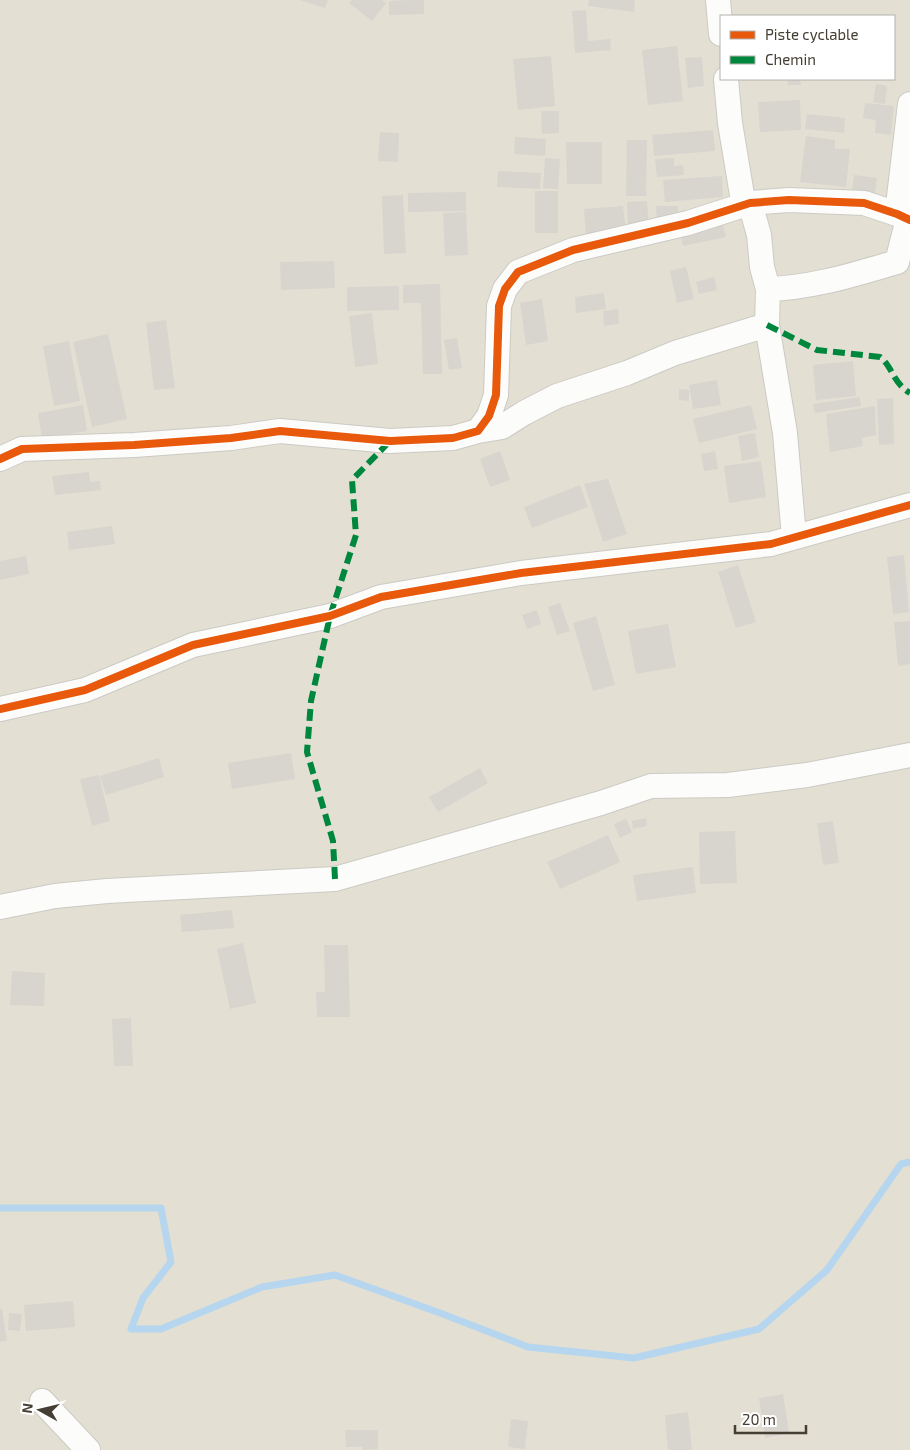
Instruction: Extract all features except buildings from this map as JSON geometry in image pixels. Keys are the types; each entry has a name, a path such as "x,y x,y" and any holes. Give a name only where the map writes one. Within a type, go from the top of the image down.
{"street":[{"path":"718,0 720,23"},
{"path":"726,80 730,123 742,195 748,204 759,235 762,267 768,289 767,325 784,433 794,537"},
{"path":"768,289 802,286 851,276 897,262 905,218 910,104"},
{"path":"478,431 489,416 496,395 499,306 505,289 518,272 573,250 688,223 748,204 789,200 864,203 905,218"},
{"path":"0,460 22,449 134,445 231,438 280,431 390,441 453,438 502,427 557,396 626,373 675,353 767,325"},
{"path":"0,709 86,690 193,645 330,616 381,597 520,573 771,544 910,505"},
{"path":"0,907 55,896 107,890 335,880 601,803 651,786 728,785 798,776 910,755"},
{"path":"42,1401 88,1450"}],"shaded area":[{"path":"0,0 910,0 910,1450 0,1450"}],"waterway":[{"path":"0,1208 161,1208 171,1262 143,1298 131,1329 161,1329 262,1287 335,1275 528,1347 634,1358 759,1329 827,1270 901,1164 910,1162"}],"marked path":[{"path":"767,325 817,350 880,357 888,365 904,389 910,393"},
{"path":"335,879 333,841 307,752 311,701 330,616 356,535 352,480 390,441"}],"cycle path":[{"path":"0,459 22,449 134,445 231,438 280,431 390,441 453,438 478,431 489,416 496,395 499,306 505,289 518,272 573,250 688,223 750,203 789,200 864,203 910,220"},
{"path":"0,709 85,690 193,645 330,616 381,597 521,573 771,544 910,505"}]}
